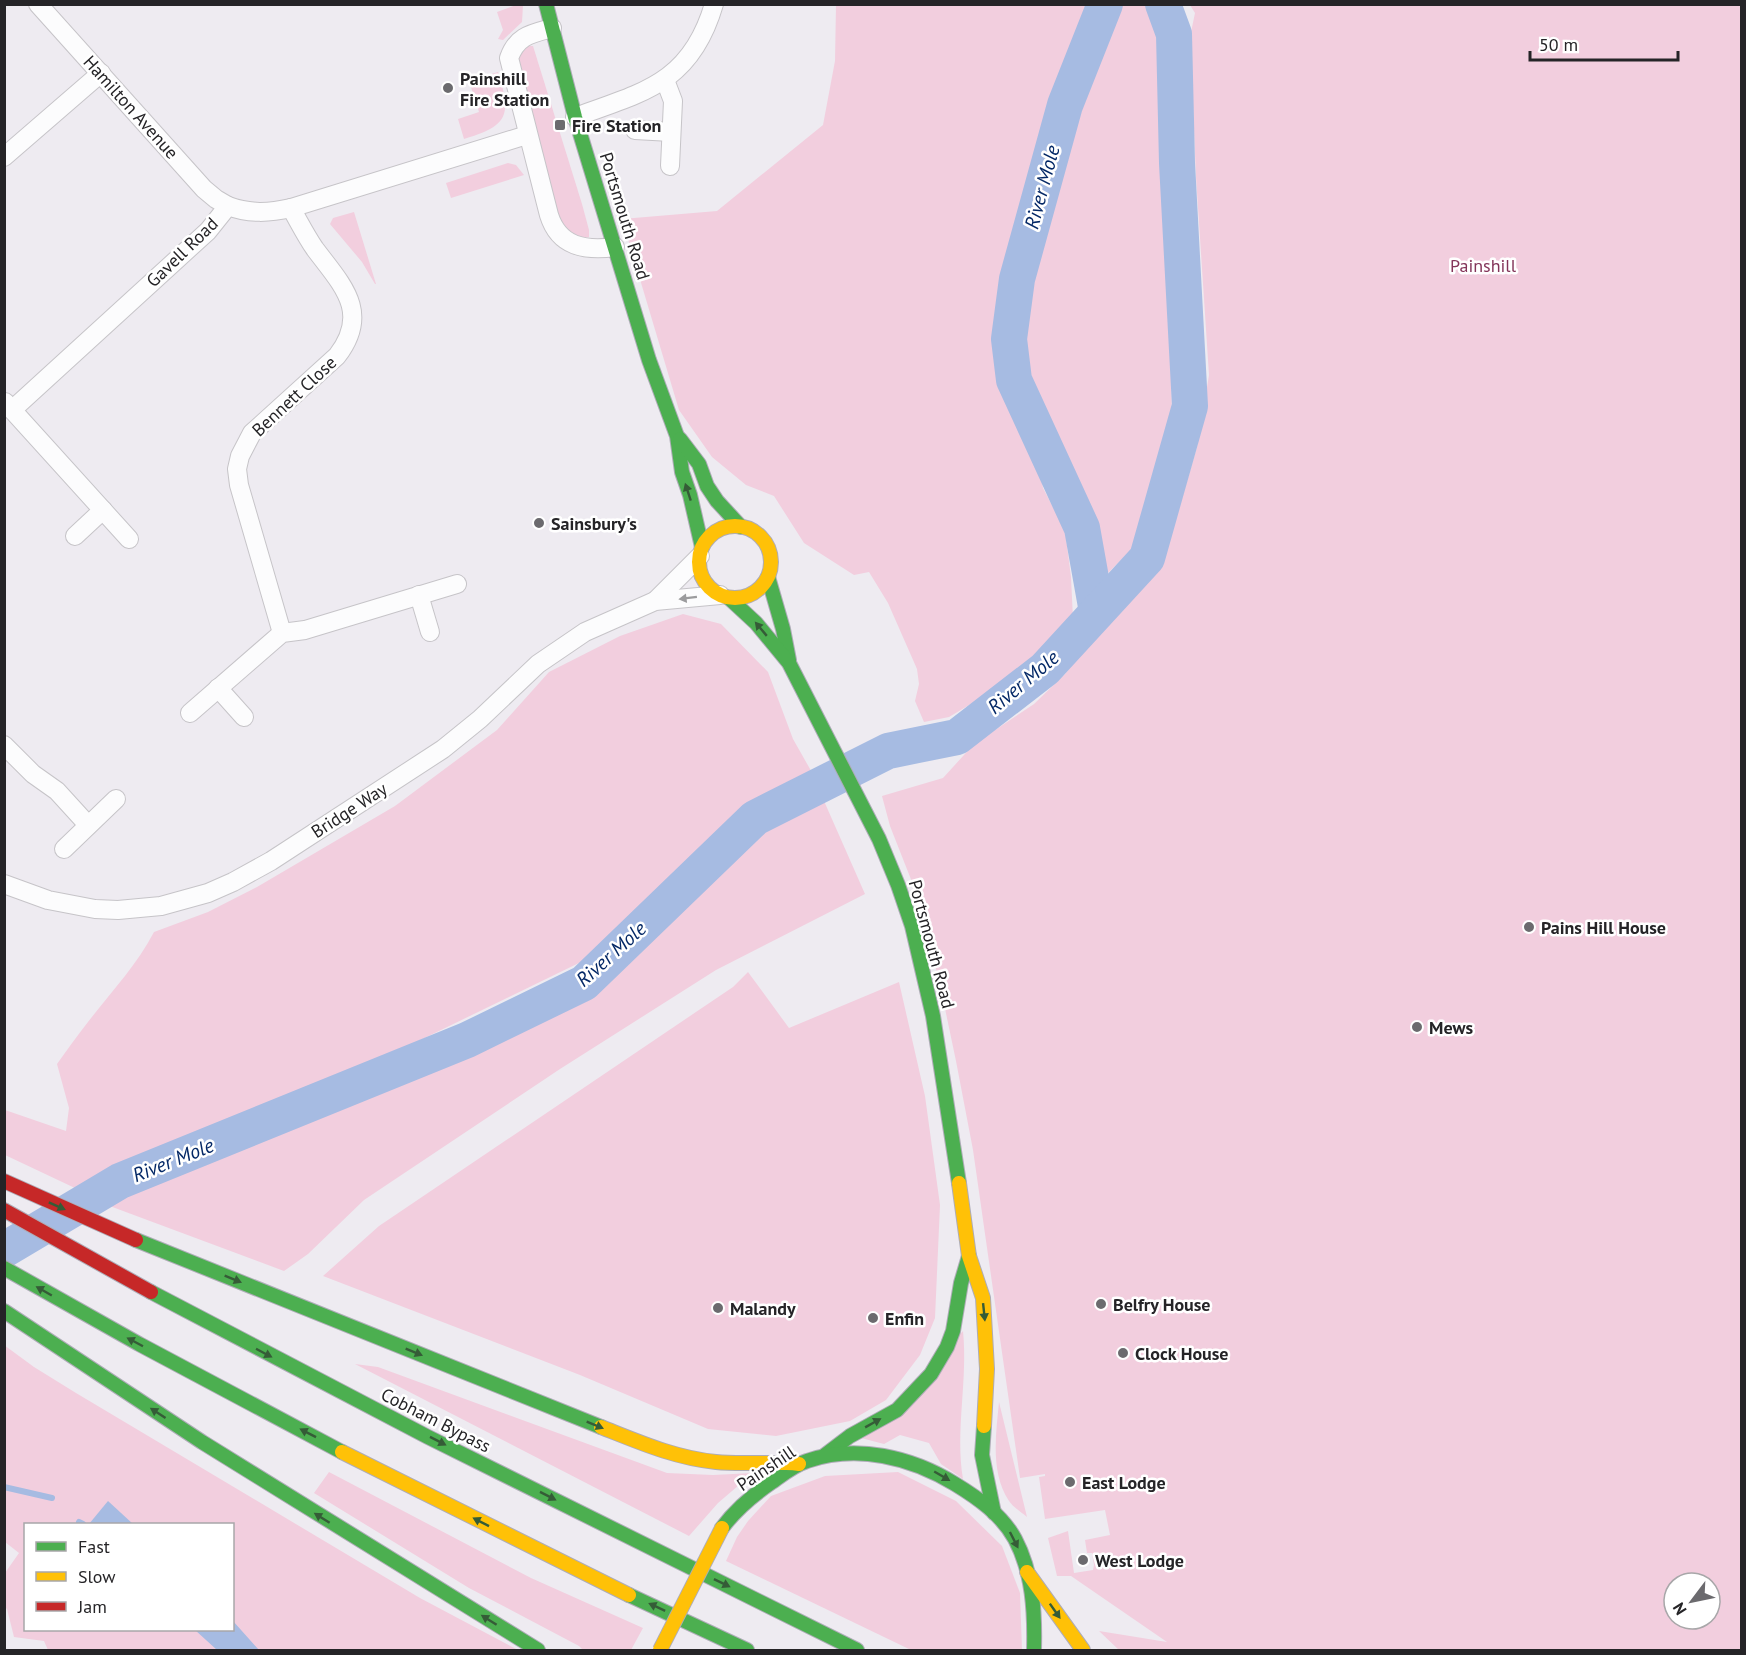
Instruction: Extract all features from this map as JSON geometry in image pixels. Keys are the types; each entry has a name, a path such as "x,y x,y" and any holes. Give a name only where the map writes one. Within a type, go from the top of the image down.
{"main road":[{"name":"Portsmouth Road","path":"546,4 575,117 649,360 677,436 682,472 692,504 701,552"},
{"name":"Portsmouth Road","path":"677,436 699,464 707,486 717,501 741,526"},
{"path":"732,526 741,526 758,534 769,549 771,568 768,577 756,591 748,596 725,596 706,583 699,566 701,552 714,533 732,526"},
{"name":"Portsmouth Road","path":"768,577 783,629 789,663"},
{"name":"Portsmouth Road","path":"725,596 756,623 789,663 879,839 902,895 927,985 954,1145 969,1256 983,1298 987,1369 982,1455 994,1513"},
{"path":"4,1181 114,1231 653,1448 682,1457 728,1463 799,1464"},
{"name":"Cobham Bypass","path":"4,1210 119,1276 308,1376 857,1650"},
{"name":"Portsmouth Road","path":"825,1455 850,1436 897,1410 931,1374 947,1347 953,1331 961,1283 969,1256"},
{"path":"4,1268 83,1314 292,1426 551,1558 747,1650"},
{"path":"4,1311 280,1492 538,1650"},
{"name":"Painshill","path":"660,1650 722,1528 730,1517 760,1490 799,1464 825,1455 866,1454 913,1462 945,1477 994,1513 1015,1540 1027,1572 1034,1609 1034,1650"},
{"path":"1027,1572 1083,1650"}],"street":[{"name":"Hamilton Avenue","path":"38,4 204,189 228,206"},
{"path":"575,117 642,93 665,80 677,69 700,39 709,22 714,4"},
{"path":"552,28 523,38 514,45 508,58 549,215 557,232 563,238 589,249 615,247"},
{"path":"4,157 101,73"},
{"path":"665,80 673,101 669,166"},
{"path":"635,130 671,132"},
{"name":"Gavell Road","path":"8,406 208,231 228,206 243,211 273,213 527,135"},
{"name":"Bennett Close","path":"282,633 242,502 237,469 245,444 252,433 337,356 345,346 352,326 352,314 346,290 306,236 291,208"},
{"path":"8,406 129,539"},
{"path":"75,536 103,510"},
{"name":"Bridge Way","path":"655,601 701,552"},
{"path":"190,713 282,633 305,630 457,584"},
{"path":"419,595 430,632"},
{"name":"Bridge Way","path":"4,884 48,900 95,909 118,910 161,906 188,900 233,882 271,861 443,749 480,719 522,677 559,649 601,624 655,601 725,596"},
{"path":"218,688 244,717"},
{"path":"4,745 33,774 57,791 88,825"},
{"path":"64,849 116,799"}],"green space":[{"path":"516,5 523,5 522,22 503,40 498,39 503,30 497,12"},
{"path":"836,5 1093,5 1019,217 996,343 997,365 1038,456 1043,488 1065,530 1073,619 1069,628 1013,679 949,717 924,722 915,701 919,684 917,669 888,603 869,572 854,575 804,543 774,496 746,485 712,457 679,410 622,219 717,211 823,125 835,61"},
{"path":"1121,5 1148,5 1156,34 1166,106 1172,417 1133,548 1105,576 1083,492 1049,435 1025,377 1021,330 1056,163 1088,76"},
{"path":"1190,5 1741,5 1741,1650 1119,1650 1099,1631 1167,1642 1071,1576 1057,1576 1048,1538 1068,1531 1074,1573 1093,1570 1092,1553 1087,1553 1085,1540 1110,1535 1105,1510 1045,1519 1039,1477 1045,1474 1020,1478 973,1150 956,1061 939,980 912,882 890,826 882,796 943,778 974,744 1034,704 1065,674 1108,620 1162,566 1197,447 1209,375 1196,177 1190,37 1195,13"},
{"path":"526,46 533,46 582,204 589,237 581,239 560,226 517,60 519,50"},
{"path":"498,72 505,99 503,117 490,129 464,139 458,119 479,112 469,81"},
{"path":"508,163 516,165 524,175 451,198 446,183"},
{"path":"354,212 376,284 362,262 330,224 333,218"},
{"path":"683,614 721,624 768,672 793,739 814,776 736,812 583,961 406,1047 134,1161 77,1189 5,1155 5,1110 66,1131 69,1108 57,1064 132,967 154,932 208,912 257,887 395,806 497,730 549,672 620,636"},
{"path":"824,801 865,894 716,970 560,1069 364,1200 308,1254 284,1271 107,1205 129,1191 512,1036 601,986 762,831"},
{"path":"748,972 789,1028 899,982 925,1096 940,1205 935,1318 920,1355 886,1400 850,1421 776,1436 708,1429 580,1375 323,1276 379,1226 733,987"},
{"path":"963,1331 964,1368 960,1442 963,1479 941,1464 929,1443 900,1435 884,1444 861,1438"},
{"path":"4,1345 76,1393 420,1598 518,1650 48,1650 44,1641 14,1637 7,1609 4,1606 5,1573 19,1553 5,1542"},
{"path":"355,1364 378,1367 667,1473 713,1475 753,1473 718,1503 689,1536"},
{"path":"999,1402 1027,1517 1009,1501 999,1478 996,1453"},
{"path":"329,1472 531,1578 643,1628 631,1650 583,1650 469,1588 314,1493"},
{"path":"898,1472 956,1501 1002,1546 1020,1593 1022,1650 911,1650 726,1561 737,1537 748,1521 771,1496 825,1476"}],"water":[{"path":"108,1501 132,1523 90,1523"},
{"path":"234,1622 259,1650 217,1650 196,1631 234,1631"}],"waterway":[{"name":"River Mole","path":"1097,612 1082,528 1014,380 1009,339 1017,279 1065,105 1105,4"},
{"name":"River Mole","path":"4,1250 120,1181 467,1040 584,983 755,818 888,751 957,737 1045,669 1147,558 1190,406 1177,163 1174,34 1163,4"},
{"path":"4,1487 52,1498"}],"traffic: fast":[{"path":"546,4 575,117 649,360 677,436 682,472 690,495 702,547"},
{"path":"680,439 699,464 707,486 717,501 741,527"},
{"path":"768,577 789,660"},
{"path":"729,598 756,623 789,663 879,839 898,885 912,926 933,1016 959,1183"},
{"path":"136,1240 601,1427"},
{"path":"825,1455 850,1436 897,1410 931,1374 947,1347 953,1331 961,1283 969,1256"},
{"path":"4,1268 139,1344 342,1452"},
{"path":"151,1292 428,1437 857,1650"},
{"path":"4,1311 202,1442 538,1650"},
{"path":"984,1426 982,1455 994,1513"},
{"path":"722,1528 758,1492 789,1470 807,1461 826,1456 864,1454 902,1460 920,1467 972,1495 989,1508 1010,1530 1026,1565 1032,1593 1034,1650"},
{"path":"629,1595 747,1650"}],"traffic: slow":[{"path":"735,526 755,532 765,542 771,562 765,582 755,592 735,598 715,592 705,582 699,562 705,542 715,532 735,526"},
{"path":"959,1183 969,1256 983,1298 987,1369 984,1426"},
{"path":"601,1427 657,1449 701,1460 726,1463 799,1464"},
{"path":"342,1452 629,1595"},
{"path":"660,1650 722,1528"},
{"path":"1027,1572 1083,1650"}],"traffic: jam":[{"path":"4,1181 136,1240"},
{"path":"4,1210 151,1292"}],"place":[{"name":"Painshill Fire Station","path":"448,88"},
{"name":"Fire Station","path":"560,125"},
{"name":"Sainsbury's","path":"539,523"},
{"name":"Pains Hill House","path":"1529,927"},
{"name":"Mews","path":"1417,1027"},
{"name":"Belfry House","path":"1101,1304"},
{"name":"Malandy","path":"718,1308"},
{"name":"Enfin","path":"873,1318"},
{"name":"Clock House","path":"1123,1353"},
{"name":"East Lodge","path":"1070,1482"},
{"name":"West Lodge","path":"1083,1560"}]}
